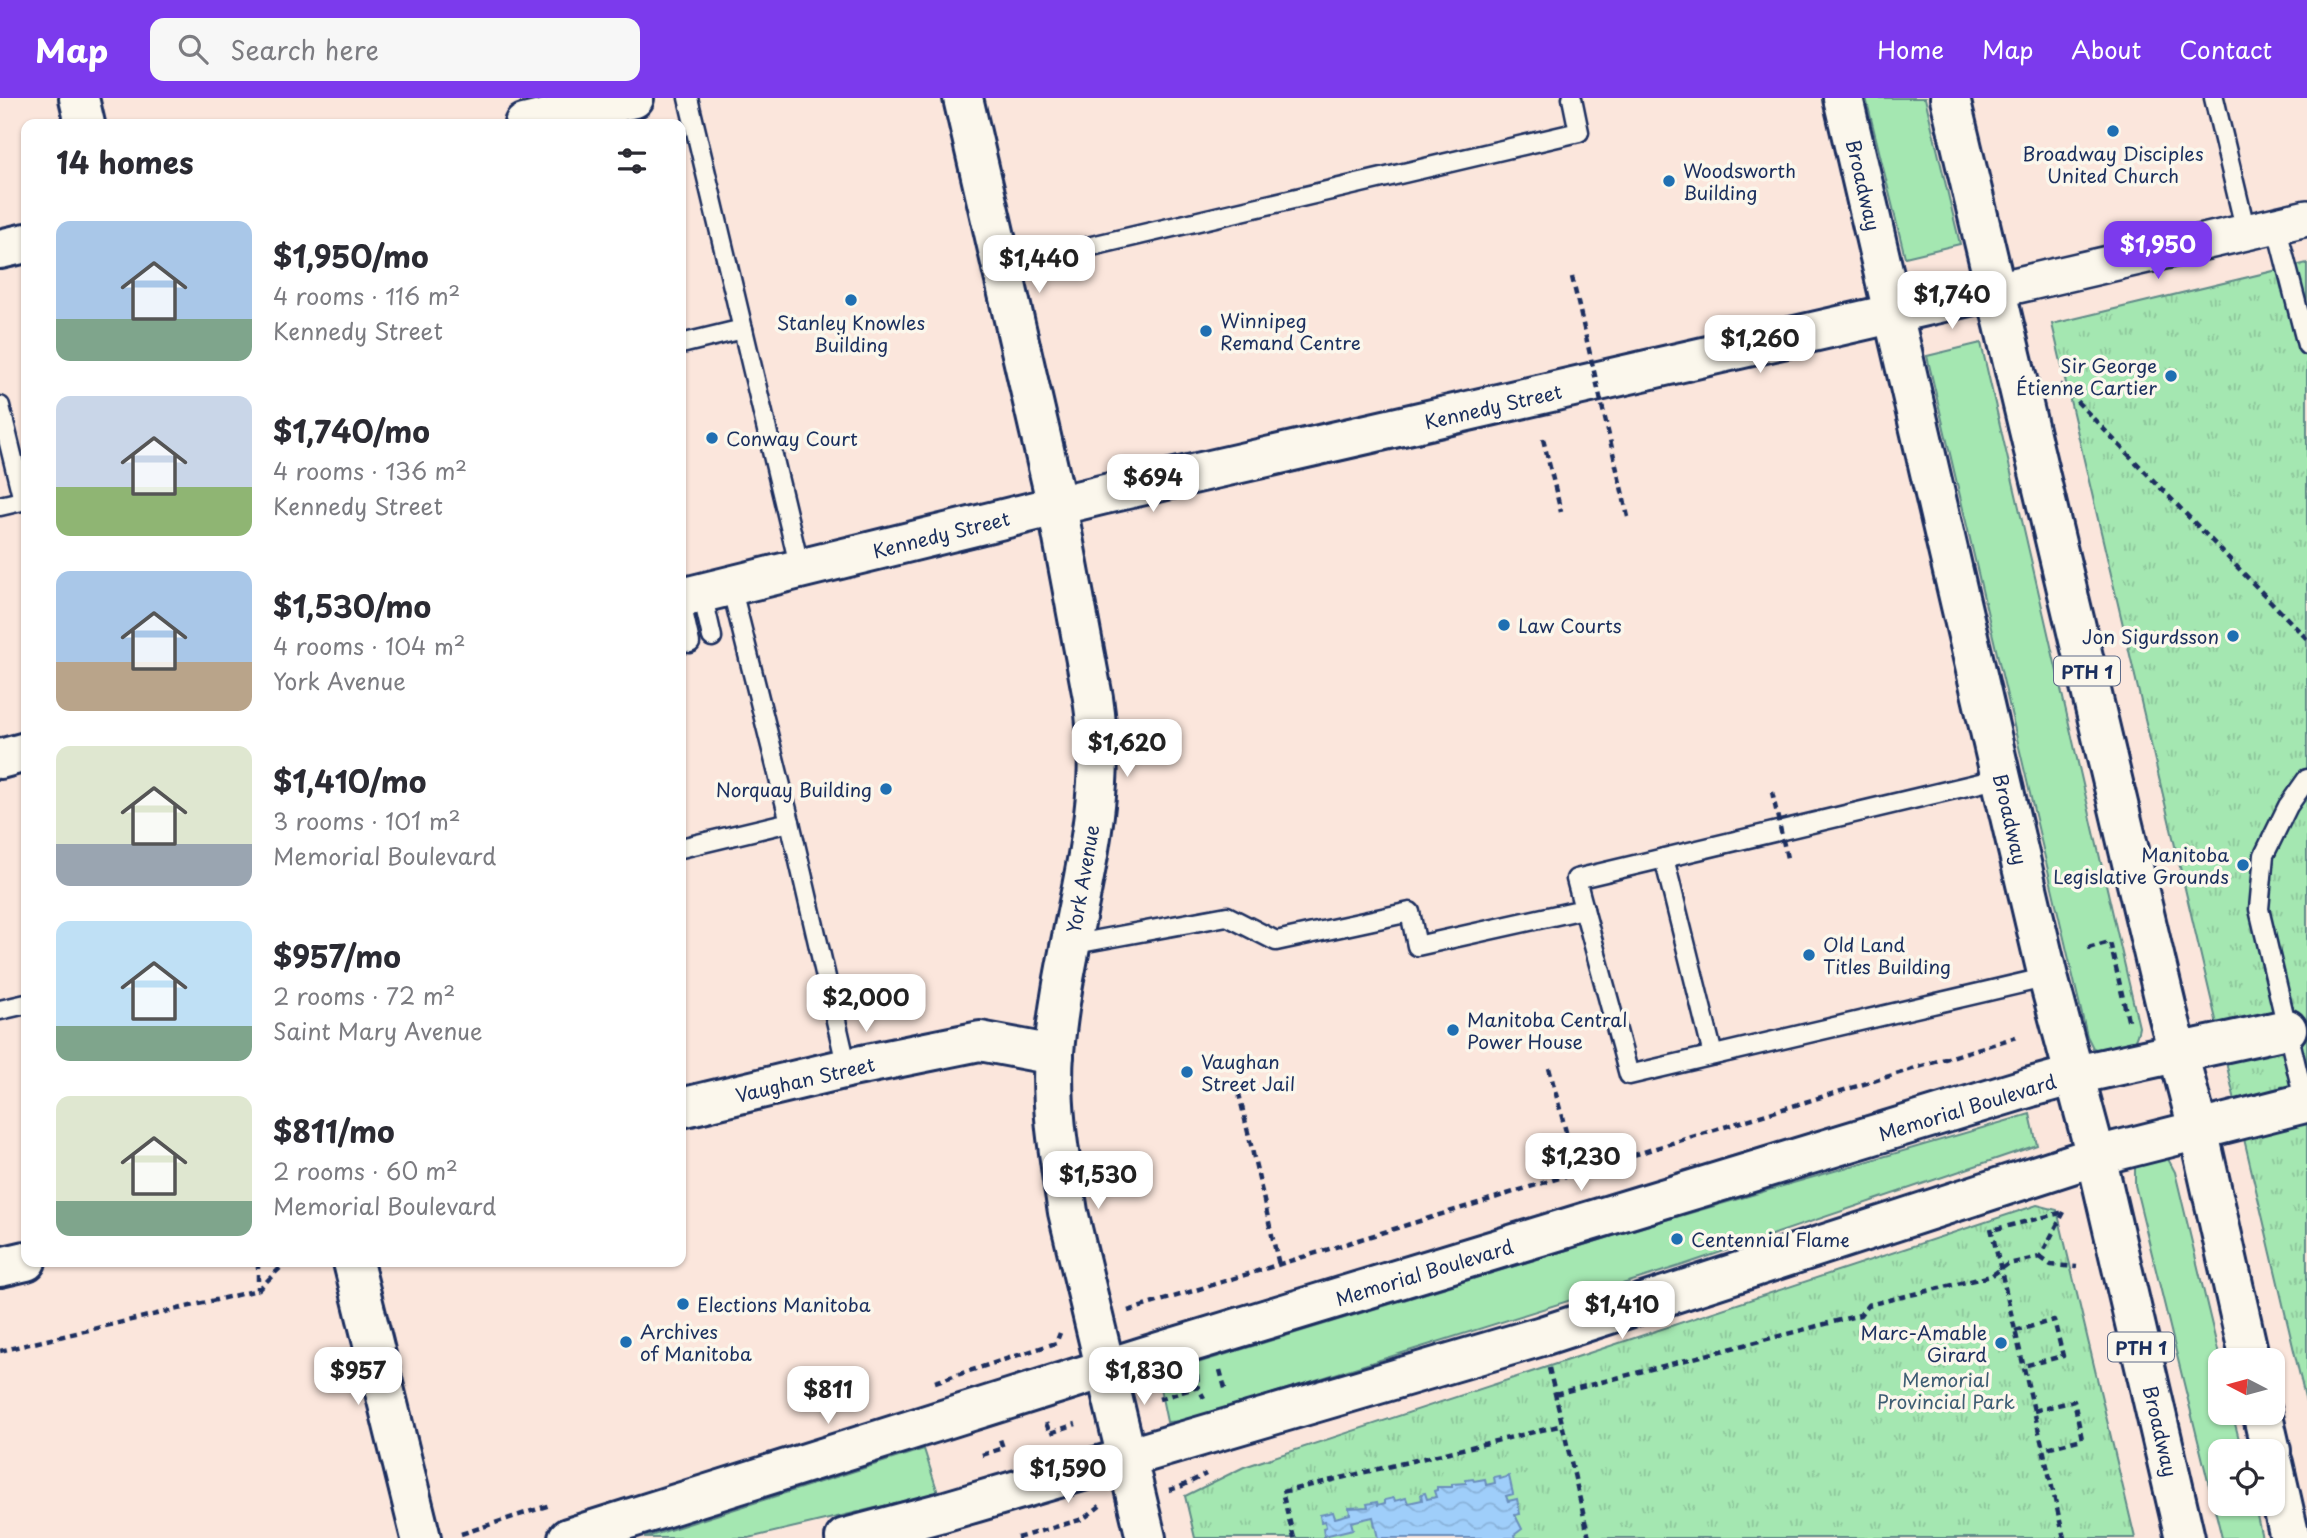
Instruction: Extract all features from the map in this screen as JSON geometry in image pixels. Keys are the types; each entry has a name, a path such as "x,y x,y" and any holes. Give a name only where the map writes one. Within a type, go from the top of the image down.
{"main road":[{"path":"79,98 84,119"},
{"path":"545,119 634,98"},
{"name":"York Avenue","path":"963,98 1057,506 1094,698 1097,783 1054,1055 1053,1090 1060,1162 1077,1253 1146,1538"},
{"name":"Broadway","path":"1843,98 2048,977 2096,1156 2185,1538"},
{"name":"PTH 1","path":"1950,98 2178,1053 2199,1129 2247,1348"},
{"path":"0,249 21,244"},
{"name":"Kennedy Street","path":"699,595 1057,506 1996,290"},
{"path":"0,759 21,753"},
{"name":"Memorial Boulevard","path":"568,1538 1189,1343 2075,1075 2287,1029"},
{"name":"Vaughan Street","path":"686,1107 847,1068 980,1041 1054,1055"},
{"path":"845,1538 1542,1336 2096,1156 2199,1129 2306,1109"},
{"path":"0,1268 21,1262"},
{"path":"354,1267 421,1538"},
{"path":"2285,1516 2290,1538"}],"street":[{"name":"Kennedy Street","path":"1996,290 2276,225"}],"lane":[{"path":"688,98 800,569"},
{"path":"1002,267 1579,132 1572,98"},
{"path":"2214,98 2276,225 2307,345"},
{"path":"686,343 743,329"},
{"path":"0,406 21,488"},
{"path":"0,506 21,501"},
{"path":"699,595 712,637"},
{"path":"690,643 699,595"},
{"path":"699,595 790,822 847,1068"},
{"path":"2001,778 1576,878 1629,1074 2048,977"},
{"path":"2306,1109 2259,909 2264,855 2288,806 2307,779"},
{"path":"686,847 790,822"},
{"path":"1664,858 1713,1055"},
{"path":"1070,945 1227,916 1276,941 1410,912 1417,946 1584,909"},
{"path":"0,1010 21,1005"}],"path":[{"path":"1572,277 1628,517"},
{"path":"2060,384 2307,639"},
{"path":"1543,439 1561,512"},
{"path":"1772,792 1787,858"},
{"path":"2088,948 2110,942 2128,1020"},
{"path":"1139,1308 2016,1037"},
{"path":"1549,1068 1577,1173"},
{"path":"1236,1081 1279,1265"},
{"path":"1983,1193 2064,1538"},
{"path":"2040,1257 2064,1212"},
{"path":"1555,1394 1860,1315 1868,1305 1991,1276 2008,1264 2040,1257 2051,1265 2077,1267"},
{"path":"258,1267 258,1290"},
{"path":"0,1351 258,1290 281,1267"},
{"path":"2015,1331 2054,1320 2063,1356 2024,1366"},
{"path":"1542,1336 1589,1538"},
{"path":"1219,1368 1226,1392 1203,1399 1198,1387 1197,1375 1219,1368"},
{"path":"1159,1399 1198,1387"},
{"path":"2034,1410 2074,1401 2082,1439 2043,1449"},
{"path":"1294,1538 1282,1492 1563,1424"},
{"path":"1017,1538 1083,1519 1096,1507"}],"green space":[{"path":"1866,98 1925,98 1960,244 1905,257"},
{"name":"Manitoba Legislative Grounds","path":"2307,263 2307,1406 2052,324"},
{"path":"1981,343 2139,1027 2129,1048 2117,1053 2093,1048 2087,1036 1927,356"},
{"path":"2030,1114 2037,1145 1683,1265 1185,1421 1167,1422 1158,1378 1171,1371 1666,1220"},
{"path":"2167,1157 2175,1172 2217,1348 2208,1348 2208,1425 2235,1425 2239,1439 2208,1439 2208,1481 2135,1185 2135,1163"},
{"name":"Memorial Provincial Park","path":"2037,1205 2057,1210 2135,1538 1195,1538 1185,1496 1244,1467"},
{"path":"924,1449 938,1493 749,1538 644,1538"},
{"path":"2217,1516 2257,1516 2262,1538 2222,1538"}],"water":[{"path":"1499,1476 1500,1479 1509,1476 1513,1494 1506,1496 1508,1501 1517,1499 1520,1514 1515,1515 1522,1529 1514,1535 1515,1538 1378,1538 1373,1517 1351,1522 1353,1529 1324,1536 1325,1521 1321,1522 1320,1515 1333,1512 1335,1518 1350,1514 1349,1508 1368,1507 1367,1504 1377,1502 1378,1505 1394,1498 1395,1501 1406,1498 1408,1503 1422,1500 1421,1494 1425,1493 1427,1499 1436,1497 1434,1491 1437,1487 1452,1487 1452,1484 1466,1483 1466,1480 1473,1479 1485,1479 1486,1485 1495,1483 1494,1477"}],"place":[{"name":"Broadway Disciples United Church","path":"2113,131"},
{"name":"Woodsworth Building","path":"1669,181"},
{"name":"Stanley Knowles Building","path":"851,300"},
{"name":"Winnipeg Remand Centre","path":"1206,331"},
{"name":"Sir George Étienne Cartier","path":"2171,376"},
{"name":"Conway Court","path":"712,438"},
{"name":"Law Courts","path":"1504,625"},
{"name":"Jon Sigurdsson","path":"2233,636"},
{"name":"Norquay Building","path":"886,789"},
{"name":"Manitoba Legislative Grounds","path":"2243,865"},
{"name":"Old Land Titles Building","path":"1809,955"},
{"name":"Manitoba Central Power House","path":"1453,1030"},
{"name":"Vaughan Street Jail","path":"1187,1072"},
{"name":"Centennial Flame","path":"1677,1239"},
{"name":"Elections Manitoba","path":"683,1304"},
{"name":"Archives of Manitoba","path":"626,1342"},
{"name":"Marc-Amable Girard","path":"2001,1343"}]}
